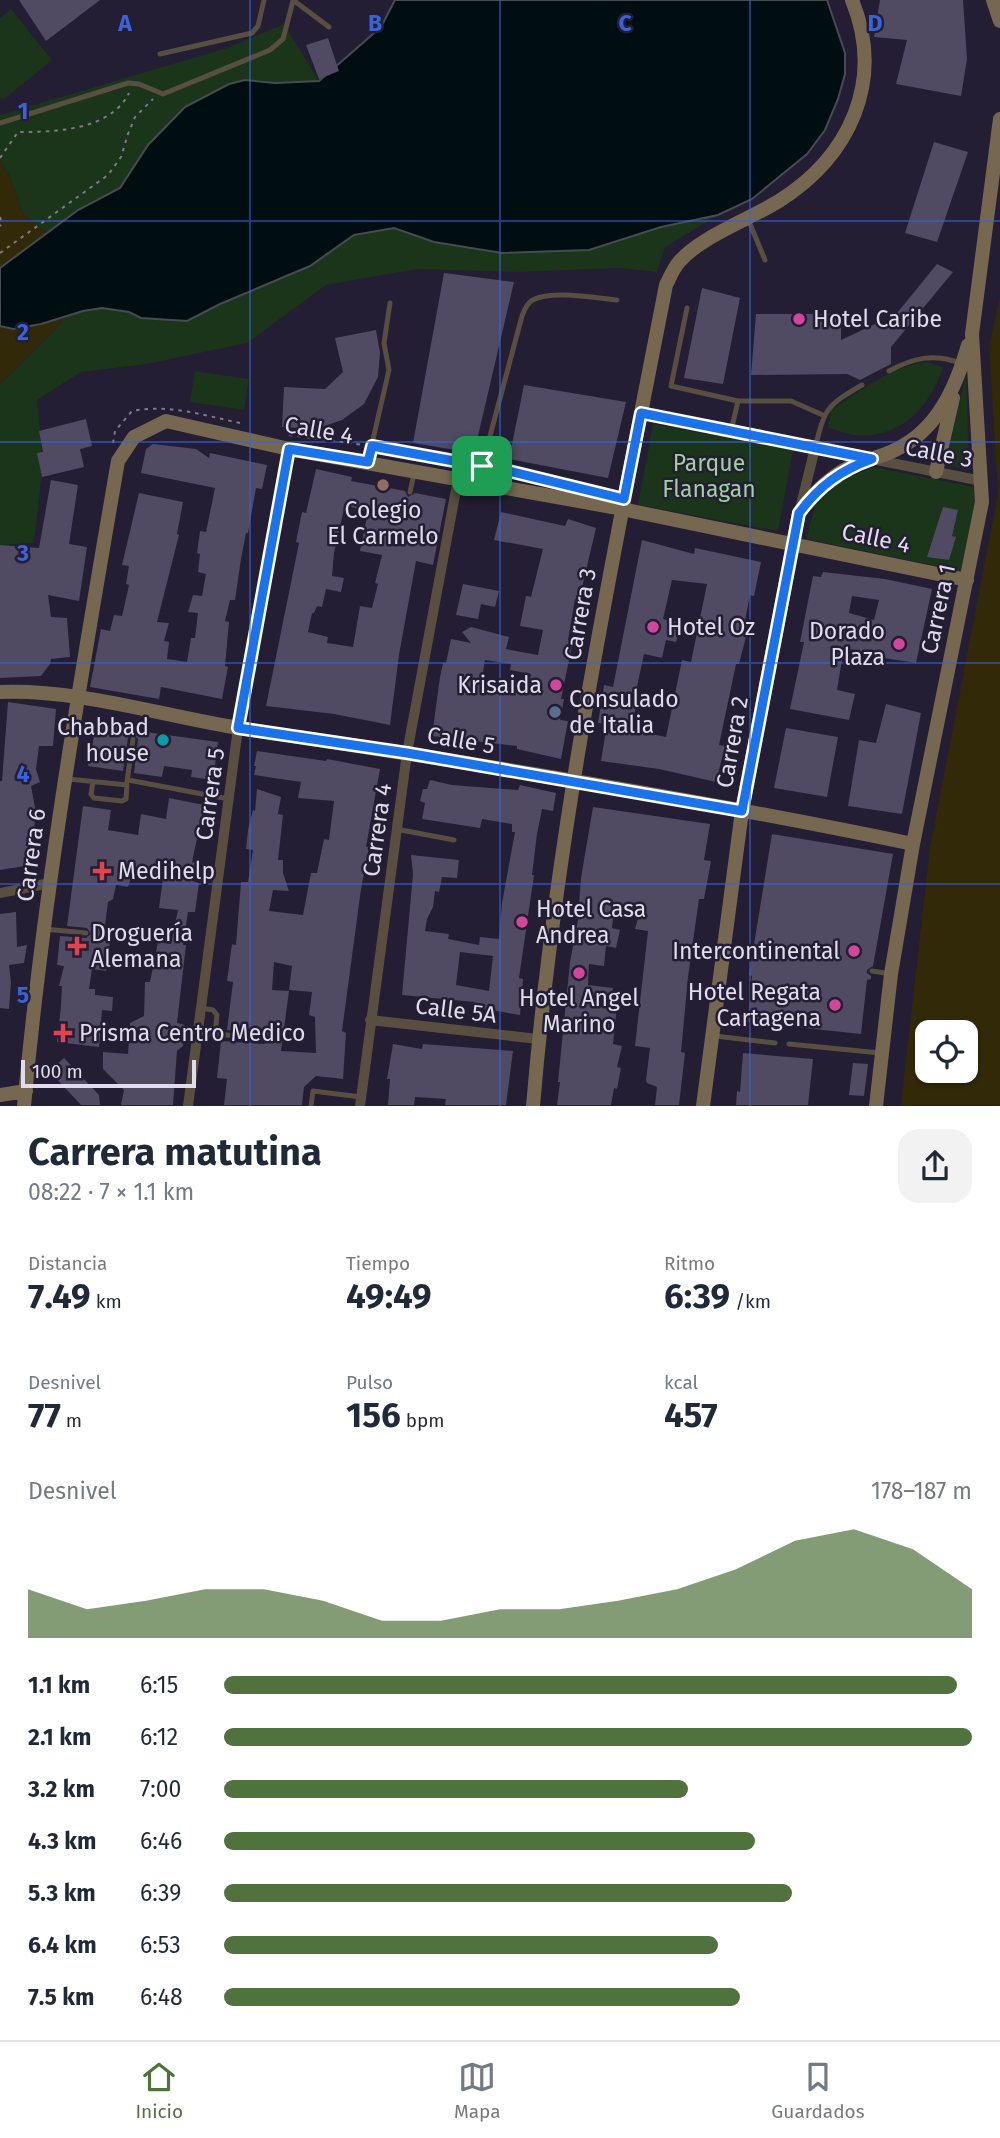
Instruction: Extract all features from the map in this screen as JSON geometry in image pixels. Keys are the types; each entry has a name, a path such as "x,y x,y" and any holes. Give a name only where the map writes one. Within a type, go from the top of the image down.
{"street":[{"path":"748,219 781,200 820,168 845,137 864,80 865,60 860,20 852,0"},
{"name":"Carrera 1","path":"876,1105 891,974 913,845 982,502 972,334 1000,119"},
{"name":"Carrera 3","path":"533,1105 538,1039 572,782 666,285 680,261 690,252 748,219"},
{"name":"Carrera 2","path":"799,513 817,491 838,474 902,447 921,433 941,410 957,381 972,334"},
{"path":"936,472 957,381"},
{"name":"Calle 3","path":"641,413 982,481"},
{"name":"Calle 4","path":"119,446 146,429 166,421 289,449 505,487 623,504 792,544 967,580"},
{"name":"Carrera 6","path":"25,1098 44,929 65,778 119,446"},
{"name":"Carrera 2","path":"704,1105 742,811 792,544 815,448"},
{"name":"Carrera 5","path":"188,1105 238,728 289,449"},
{"name":"Carrera 4","path":"361,1101 407,753 458,479"},
{"name":"Calle 5","path":"0,692 44,693 238,728 407,753 742,811 913,845"},
{"path":"0,893 50,883"},
{"name":"Calle 5A","path":"370,1020 538,1039"},
{"path":"0,1096 25,1098"}],"lane":[{"path":"160,54 253,33 258,26 264,0"},
{"path":"0,123 128,83 139,84 163,94 270,50 283,39 293,0 329,26"},
{"path":"748,219 765,260"},
{"path":"617,300 544,296 527,305 482,466 509,471 623,504"},
{"path":"368,462 389,370 384,343 390,303"},
{"path":"687,308 671,386 738,401 791,401 823,415"},
{"path":"889,371 907,361 926,356 945,358 963,365"},
{"path":"815,448 823,415 862,385"},
{"path":"731,431 738,401"},
{"path":"410,492 415,471"},
{"path":"505,487 509,471"},
{"path":"93,782 91,794 94,797 122,801 126,799 133,739"},
{"path":"65,778 93,782 127,782 229,799"},
{"path":"396,829 454,840"},
{"path":"44,929 86,933"},
{"path":"872,971 891,974"},
{"path":"201,1008 212,1010 217,1015 215,1033"},
{"path":"198,1032 265,1039"},
{"path":"711,1036 775,1043"},
{"path":"789,1044 882,1053"},
{"path":"311,1105 313,1091 361,1101"}],"path":[{"path":"0,158 18,132 59,132 76,129 110,114 126,98 132,86 139,84"},
{"path":"0,253 108,175 121,158 135,117 153,99 163,94"},
{"path":"0,217 0,226"},
{"path":"119,446 116,432 132,411 147,408 169,407 248,425"},
{"path":"281,434 372,446 482,466"}],"green space":[{"path":"11,9 52,60 3,100 0,97 0,18"},
{"path":"284,24 319,81 275,83 260,80 185,107 148,145 120,188 92,201 47,233 24,215 10,177 0,160 0,115 227,48"},
{"path":"718,215 665,247 657,272 619,268 515,272 417,269 326,285 247,343 147,364 81,372 37,400 43,462 34,543 0,545 0,384 69,316 102,308 129,312 141,318 187,321 310,266 354,235 394,228 434,242 589,250 661,227"},
{"path":"926,362 943,367 930,395 911,418 885,432 870,435 851,434 828,428 831,410 888,374"},
{"path":"195,371 249,379 244,410 190,402"},
{"path":"966,372 969,470 947,465"},
{"name":"Parque Flanagan","path":"653,424 793,450 778,531 638,505"},
{"path":"873,467 974,487 975,502 961,571 806,539 816,503 842,480"}],"sand":[{"path":"0,160 10,177 24,215 47,233 0,268"},
{"path":"1000,296 1000,1105 901,1105 930,847 998,494 989,346"},
{"path":"69,316 0,384 0,326 13,329"}],"shaded area":[{"path":"395,0 827,0 845,53 845,74 825,130 807,154 752,199 718,215 661,227 589,250 502,253 434,242 394,228 354,235 310,266 187,321 141,318 129,312 102,308 13,329 0,326 0,268 78,210 120,188 148,145 185,107 229,84 245,80 275,83 319,81 381,27"}],"building":[{"path":"19,0 100,0 46,41"},
{"path":"880,0 963,0 967,59 961,96 896,84 907,40 874,37"},
{"path":"328,38 339,71 319,79 306,45"},
{"path":"934,142 968,152 937,242 905,233"},
{"name":"Hotel Caribe","path":"937,264 953,272 891,347 891,364 860,380 847,374 751,375 756,314 841,314 841,340 875,324 884,329"},
{"path":"444,273 514,282 474,453 413,443"},
{"path":"702,288 740,298 723,384 684,378"},
{"path":"376,330 380,353 378,377 364,404 342,420 316,429 282,427 284,387 325,389 343,372 335,338"},
{"path":"524,385 626,402 608,478 509,459"},
{"path":"86,419 92,446 80,449 84,467 42,477 37,453 43,452 39,431"},
{"path":"153,444 196,449 209,458 210,453 267,465 262,489 256,488 235,600 230,600 225,621 229,622 225,666 228,667 222,699 161,687 159,699 90,687 101,629 110,631 114,615 122,616 129,585 126,584 129,566 122,565 139,493 183,502 177,534 179,535 157,622 169,623 164,641 169,642 167,659 187,662 191,638 195,638 198,613 188,612 193,595 202,596 206,574 198,572 200,554 197,553 200,531 206,532 215,488 141,473 146,449"},
{"path":"316,469 352,477 351,481 405,491 408,497 415,493 446,499 433,565 416,561 390,725 334,714 266,706 299,543 296,542 302,512 306,513","holes":["345,505 368,512 360,551 382,555 372,608 360,606 353,647 327,643 328,637 308,632 312,613 317,606 322,607 326,589 341,592 344,578 332,576 334,553"]},
{"path":"51,480 78,485 69,544 87,547 79,601 48,595 51,617 67,618 70,657 51,659 41,676 0,678 0,545 39,548"},
{"path":"943,507 958,510 952,536 956,537 949,560 927,557"},
{"path":"501,512 565,526 568,519 596,528 579,600 575,599 568,640 573,641 561,699 564,699 560,720 568,721 561,759 517,749 517,746 432,736 440,677 451,639 471,643 462,632 471,627 509,637 506,649 538,655 543,630 520,626 526,596 531,597 543,549 494,540","holes":["485,660 511,664 510,670 531,674 528,693 481,684"]},
{"path":"642,540 694,554 695,548 761,562 754,596 750,595 743,631 747,633 739,664 736,664 719,745 725,746 716,782 659,769 601,761 607,724 598,723 604,685 613,687","holes":["672,580 707,584 691,662 682,660 666,737 631,730 644,654 662,658 666,640 676,642 681,623 663,619"]},
{"path":"823,572 885,579 932,589 916,663 865,655 866,652 844,648 837,690 855,694 849,720 790,709 804,642 800,642 813,576 821,577","holes":["852,596 879,600 874,620 849,613"]},
{"path":"463,584 499,591 495,607 481,604 478,619 456,615"},
{"path":"8,702 56,709 53,746 39,746 36,769 40,782 31,786 37,818 31,865 0,870 0,781"},
{"path":"886,704 921,713 902,814 848,806 859,740 876,743"},
{"path":"97,722 138,731 218,742 213,780 191,777 192,770 164,766 162,777 134,773 138,739 133,734 128,738 123,771 88,766"},
{"path":"786,728 838,737 827,797 774,788"},
{"path":"257,751 326,761 327,759 380,769 366,847 369,847 342,1031 346,1033 343,1079 316,1076 304,1087 302,1105 224,1105 227,1079 217,1078 221,1041 264,1044 270,1040 266,1034 227,1030 233,982 227,981 232,944 236,945 241,882 248,882 253,850 246,849 257,789 281,797 278,814 283,815 278,860 283,860 283,873 289,891 273,890 269,911 303,915 311,873 317,873 324,839 329,840 334,801 298,798 301,782 254,775","holes":["274,962 292,966 289,990 312,992 309,1015 315,1017 316,1053 281,1051 289,991 272,990"]},
{"path":"430,780 452,785 518,790 520,785 556,793 553,811 542,809 537,834 534,875 519,978 523,979 520,1015 473,1007 474,1002 402,995 413,874 411,855 459,860 457,878 442,877 439,892 435,891 425,931 449,934 448,939 479,945 480,937 499,939 502,903 515,832 512,832 512,824 482,819 480,828 422,819 425,803 420,801 423,789 427,789","holes":["460,952 493,956 489,991 456,985"]},
{"path":"169,798 204,805 192,862 195,863 192,881 199,883 195,912 188,912 183,945 186,945 177,1023 185,1025 183,1046 177,1051 173,1105 121,1105 124,1090 103,1069 103,1052 128,1054 130,1023 144,1016 145,982 150,982 158,942 171,944 178,910 159,908 163,878 132,874 128,887 116,885 113,899 108,902 103,941 110,941 106,971 92,969 89,989 95,989 95,995 113,997 112,1011 102,1010 99,1047 57,1042 62,986 59,986 64,966 57,965 60,936 86,938 91,934 87,928 67,926 83,806 111,810 108,830 138,835 141,814 166,819"},
{"path":"593,807 710,824 704,860 711,861 704,899 699,899 688,977 681,1052 685,1053 679,1105 655,1105 657,1087 646,1080 650,1048 635,1046 648,931 635,929 640,911 614,908 612,928 620,930 616,948 606,946 604,966 589,964 588,985 613,988 610,1002 617,1004 613,1044 622,1046 617,1067 621,1068 617,1089 614,1088 611,1105 557,1105 570,962 581,904 581,878"},
{"path":"772,834 893,854 873,966 867,970 871,979 867,980 861,1034 748,1022 752,976 749,975"},
{"path":"16,912 17,947 27,945 24,963 9,965 9,1009 0,1008 0,914"},
{"path":"393,1044 422,1049 423,1044 513,1051 506,1105 445,1105 446,1099 415,1097 414,1105 388,1105 390,1079 387,1079"},
{"path":"743,1053 813,1059 808,1105 736,1105 737,1091 740,1092"},
{"path":"64,1058 99,1095 100,1105 81,1105 49,1071"},
{"path":"853,1063 868,1064 864,1096 849,1095"}],"place":[{"name":"Hotel Caribe","path":"799,319"},
{"name":"Colegio El Carmelo","path":"383,485"},
{"name":"Hotel Oz","path":"653,627"},
{"name":"Dorado Plaza","path":"899,644"},
{"name":"Krisaida","path":"556,685"},
{"name":"Consulado de Italia","path":"555,712"},
{"name":"Chabbad house","path":"163,740"},
{"name":"Medihelp","path":"102,871"},
{"name":"Hotel Casa Andrea","path":"522,922"},
{"name":"Droguería Alemana","path":"77,946"},
{"name":"Intercontinental","path":"854,951"},
{"name":"Hotel Angel Marino","path":"579,973"},
{"name":"Hotel Regata Cartagena","path":"835,1005"},
{"name":"Prisma Centro Medico","path":"63,1033"}],"route":[{"path":"641,413 872,459 838,474 823,485 799,513 742,811 407,753 238,728 289,449 368,462 372,446 482,466 624,499 641,413"}]}
